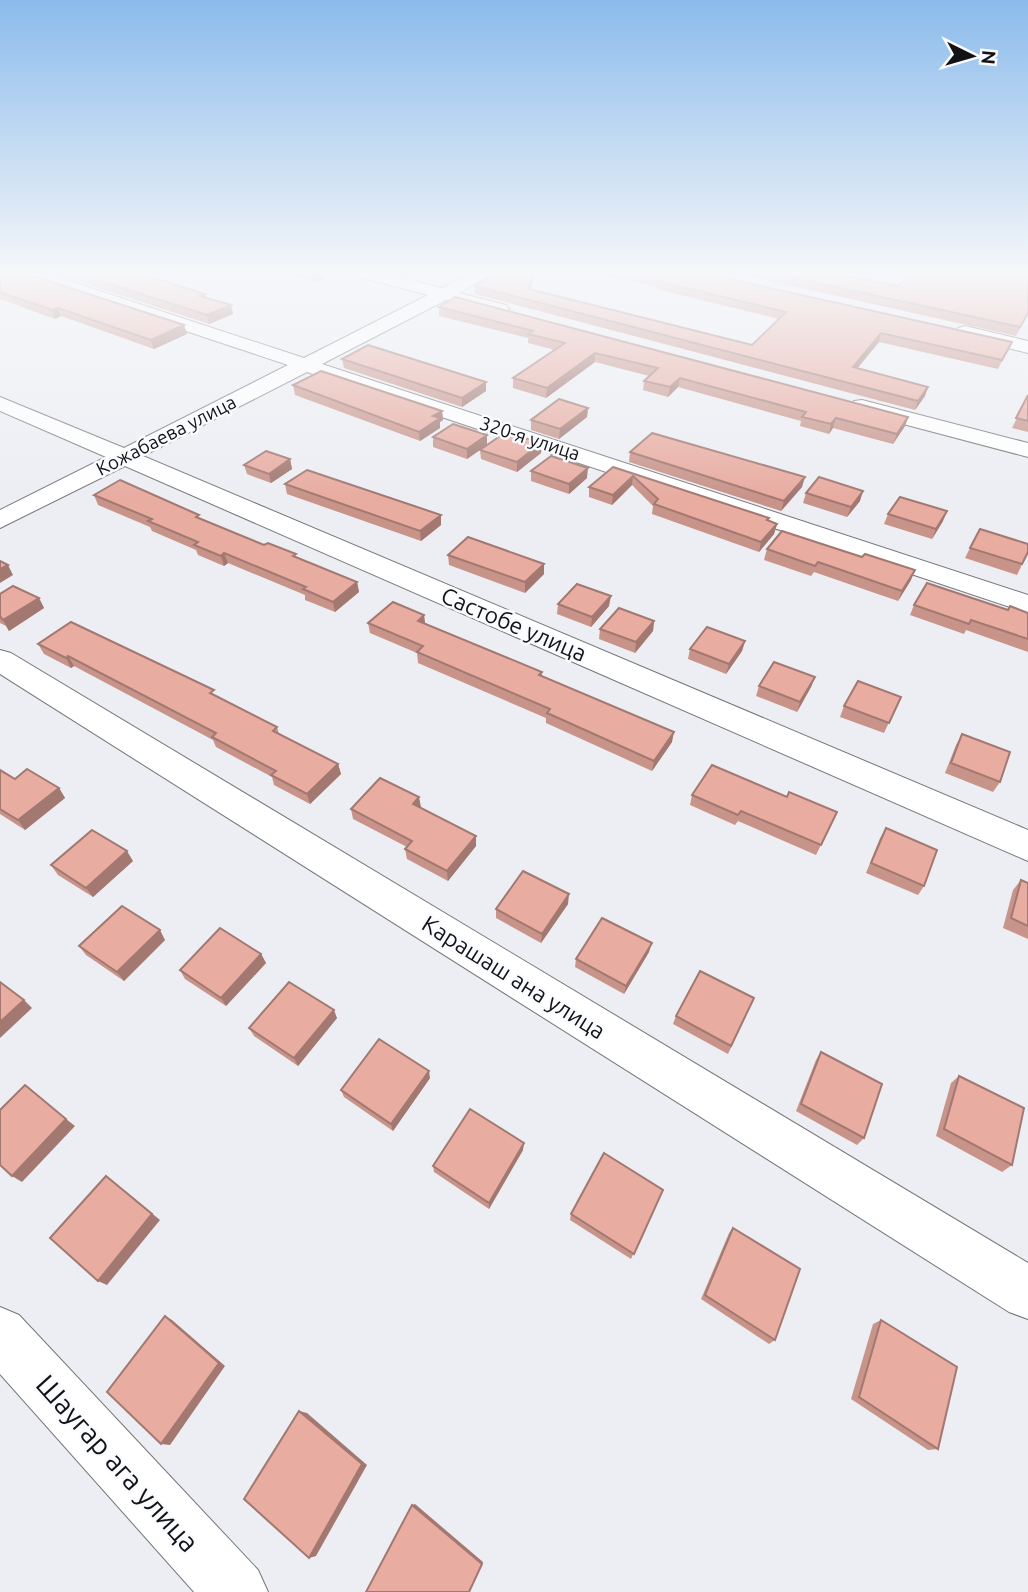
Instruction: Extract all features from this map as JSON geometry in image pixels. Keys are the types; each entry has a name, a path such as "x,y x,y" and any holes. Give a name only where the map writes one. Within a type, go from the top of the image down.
{"street":[{"name":"320-я улица","path":"259,348 1028,604"},
{"name":"Кожабаева улица","path":"0,520 339,348"},
{"path":"843,401 1028,450"},
{"name":"Састобе улица","path":"0,403 1028,846"},
{"name":"Карашаш ана улица","path":"0,660 1028,1293"},
{"name":"Шаугар ага улица","path":"0,1334 236,1592"}],"building":[{"path":"362,348 379,348 486,382 462,398 342,359"},
{"path":"557,348 649,348 908,417 897,434 836,418 831,424 802,417 806,412 680,378 670,387 644,381 658,368 595,353 547,388 513,378"},
{"path":"715,348 868,348 853,367 928,387 918,401"},
{"path":"950,348 1009,348 1002,360"},
{"path":"321,371 442,411 433,416 440,418 419,432 293,385"},
{"path":"1028,395 1028,421 1016,418"},
{"path":"559,399 588,408 560,429 531,420"},
{"path":"453,424 487,435 467,449 433,437"},
{"path":"652,433 805,477 784,501 630,452"},
{"path":"512,434 541,443 517,462 480,450 500,436 506,438"},
{"path":"266,451 290,459 269,474 244,465"},
{"path":"551,456 588,468 569,484 531,471"},
{"path":"613,467 769,518 767,520 777,524 761,542 654,504 658,499 633,476 613,495 589,487"},
{"path":"307,470 441,515 420,531 285,484"},
{"path":"819,477 863,491 851,507 806,493"},
{"path":"120,480 199,515 196,517 264,545 268,543 296,554 293,556 357,582 333,602 303,589 306,587 224,553 221,556 194,545 198,542 94,495"},
{"path":"900,497 947,511 936,529 888,514"},
{"path":"980,529 1028,544 1028,552 1022,564 970,548"},
{"path":"782,531 862,557 865,554 915,570 902,591 818,562 815,566 767,549"},
{"path":"468,537 544,564 525,582 448,555"},
{"path":"0,561 8,565 0,569"},
{"path":"927,583 1008,610 1010,606 1028,613 1028,639 971,620 969,624 914,605"},
{"path":"577,584 611,596 592,617 558,604"},
{"path":"13,586 39,598 3,620 0,616 0,594"},
{"path":"393,602 424,615 418,621 542,672 539,675 674,732 654,761 547,713 550,709 417,652 423,646 368,623"},
{"path":"619,608 654,621 636,642 600,629"},
{"path":"71,622 214,690 210,693 277,727 273,731 338,764 307,794 271,775 276,771 212,737 216,733 68,656 66,658 38,644"},
{"path":"707,627 745,641 729,664 690,649"},
{"path":"774,662 815,677 800,702 759,686"},
{"path":"858,681 901,697 889,723 844,706"},
{"path":"962,734 1010,752 1000,782 951,763"},
{"path":"712,765 787,797 789,792 837,812 821,845 741,811 738,815 692,795"},
{"path":"27,769 59,788 18,820 0,809 0,770 15,779"},
{"path":"380,778 419,797 413,804 476,836 447,871 405,849 412,841 351,809"},
{"path":"886,828 937,850 924,886 871,863"},
{"path":"92,830 127,851 86,888 51,865"},
{"path":"523,871 569,894 542,934 496,909"},
{"path":"1021,880 1028,883 1028,926 1011,918"},
{"path":"122,906 160,930 117,972 79,946"},
{"path":"602,918 652,943 626,986 576,959"},
{"path":"220,928 261,954 221,998 180,970"},
{"path":"700,971 754,998 731,1046 676,1016"},
{"path":"0,982 24,1000 0,1022"},
{"path":"289,982 334,1010 294,1058 249,1028"},
{"path":"379,1039 429,1071 391,1124 341,1090"},
{"path":"821,1052 882,1084 864,1138 801,1104"},
{"path":"959,1076 1024,1108 1012,1165 944,1129"},
{"path":"25,1085 66,1119 12,1176 0,1165 0,1110"},
{"path":"470,1109 524,1143 489,1203 433,1166"},
{"path":"604,1153 663,1190 634,1254 571,1214"},
{"path":"106,1176 152,1214 98,1281 50,1238"},
{"path":"733,1228 800,1269 775,1340 705,1295"},
{"path":"165,1316 219,1363 161,1444 107,1392"},
{"path":"881,1320 957,1367 938,1449 859,1397"},
{"path":"299,1411 362,1464 309,1558 244,1499"},
{"path":"412,1505 482,1564 469,1592 366,1592"}]}
